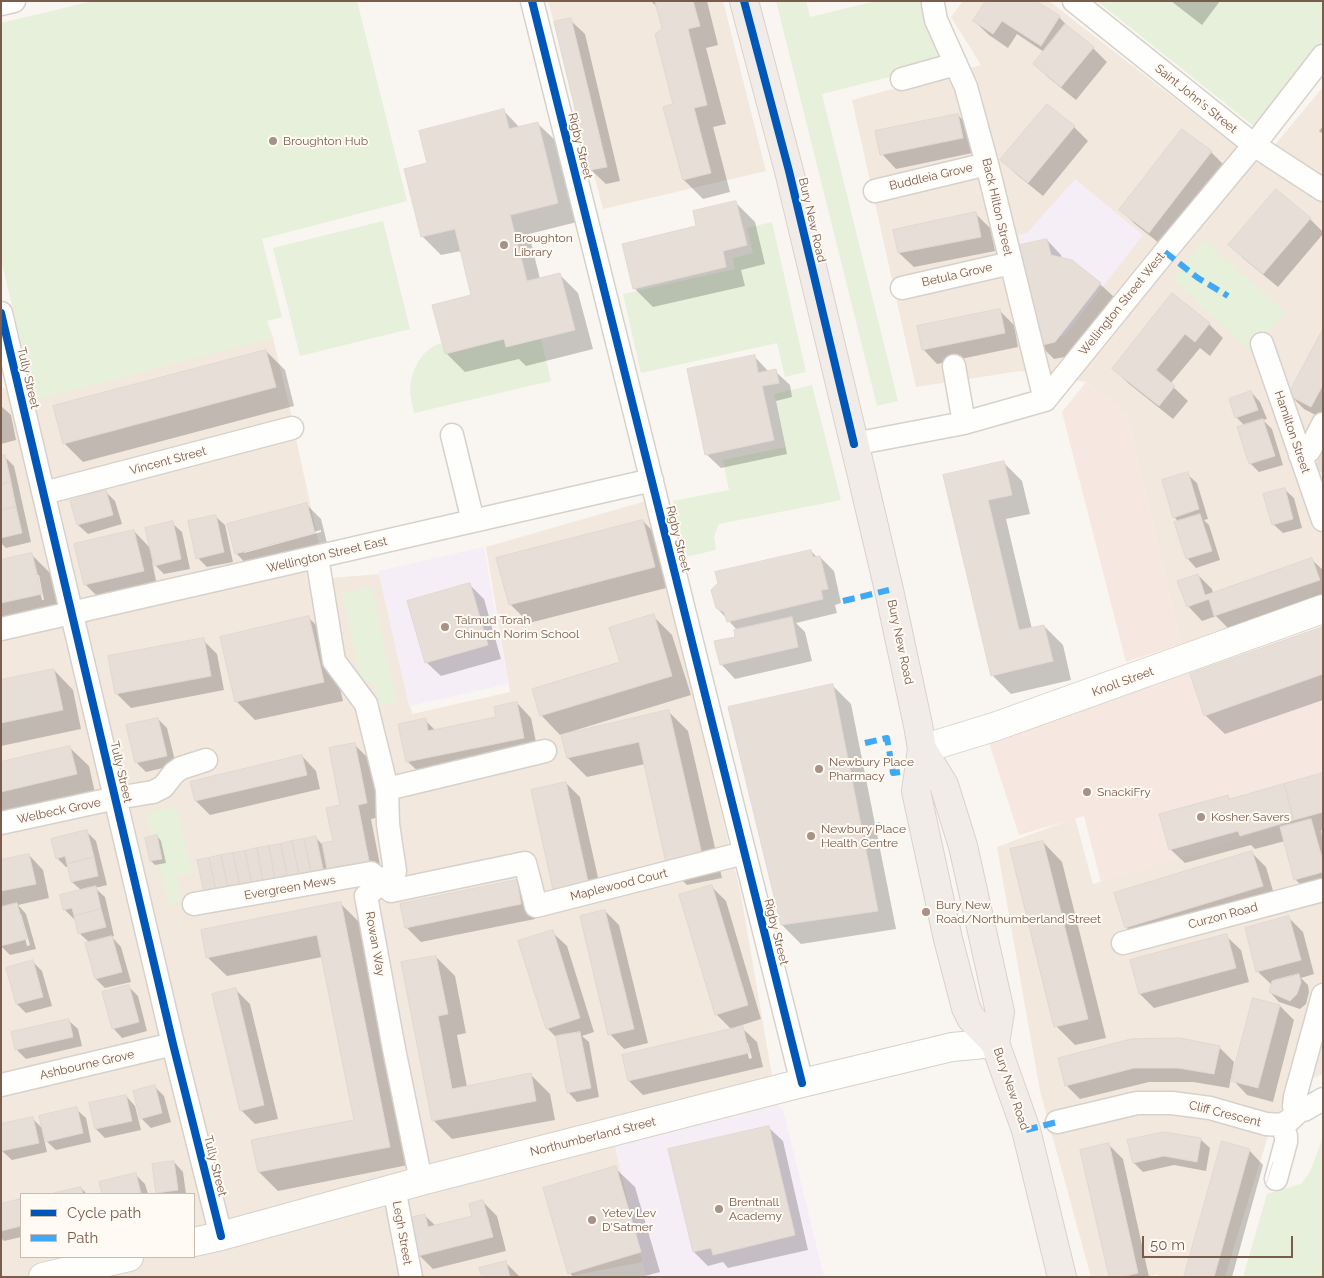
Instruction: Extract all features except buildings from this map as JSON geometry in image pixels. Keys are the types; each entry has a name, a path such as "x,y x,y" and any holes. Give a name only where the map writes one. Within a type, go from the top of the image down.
{"highway":[{"name":"Bury New Road","path":"744,1 789,171 891,600 922,749 916,792 948,938 966,1008 971,1018 995,1043 1026,1130 1062,1277"}],"street":[{"path":"1,4 14,1"},
{"name":"Rigby Street","path":"532,1 802,1083"},
{"name":"Saint John's Street","path":"1074,1 1254,145 1323,190"},
{"name":"Back Hilton Street","path":"934,11 966,87 988,164 1044,400"},
{"name":"Wellington Street West","path":"1044,400 1254,145 1323,56"},
{"path":"902,79 956,64"},
{"name":"Buddleia Grove","path":"875,191 988,164"},
{"name":"Betula Grove","path":"902,288 1011,263"},
{"name":"Tully Street","path":"1,313 9,377 44,493 173,1044 221,1236"},
{"name":"Hamilton Street","path":"1262,344 1323,520"},
{"path":"954,366 964,423"},
{"path":"854,444 964,423 1044,400"},
{"path":"1300,456 1309,451 1323,424"},
{"name":"Vincent Street","path":"44,493 292,428"},
{"path":"452,435 473,521"},
{"name":"Wellington Street East","path":"1,629 652,480"},
{"path":"317,557 334,661 366,704 387,789 545,751"},
{"name":"Knoll Street","path":"922,749 994,727 1323,609"},
{"name":"Welbeck Grove","path":"1,823 116,798 153,792 163,787 174,773 181,768 206,760"},
{"name":"Rowan Way","path":"387,789 388,824 395,871 366,896 421,1181"},
{"name":"Maplewood Court","path":"525,863 536,906 744,853"},
{"name":"Evergreen Mews","path":"194,904 371,873 391,891 525,863"},
{"name":"Curzon Road","path":"1123,943 1323,890"},
{"path":"1300,1110 1294,1106 1295,1097 1323,995"},
{"name":"Northumberland Street","path":"195,1242 394,1188 802,1083 952,1047 995,1043"},
{"name":"Ashbourne Grove","path":"1,1085 173,1044"},
{"path":"1276,1178 1286,1142 1282,1125 1300,1110 1304,1110 1323,1099"},
{"name":"Cliff Crescent","path":"1057,1122 1137,1103 1172,1103 1210,1108 1266,1124 1282,1125"},
{"name":"Legh Street","path":"394,1188 410,1277"},
{"path":"43,1277 126,1258"}],"shaded area":[{"path":"548,1 723,1 766,171 603,209"},
{"path":"963,1 1049,1 1259,164 1323,87 1323,597 1181,644 1127,415 1086,382 1020,371 916,387 852,100 981,65 951,17"},
{"path":"1075,179 1143,235 1065,335 1045,340 1018,235 1027,233"},
{"path":"267,321 273,338 297,438 321,553 331,578 380,574 412,714 510,692 486,547 646,501 741,895 777,1105 615,1146 643,1262 566,1277 1,1277 1,389"},
{"path":"1086,382 1127,415 1181,644 1126,662 1062,412"},
{"name":"Talmud Torah Chinuch Norim School","path":"484,547 508,684 409,706 378,571"},
{"path":"1323,626 1323,812 1101,882 1084,816 1019,835 989,743"},
{"path":"1323,812 1323,1074 1292,1087 1268,1136 1225,1277 1158,1277 1158,1274 1146,1277 1091,1277 1040,1091 997,847 1075,818 1093,884"},
{"name":"Brentnall Academy","path":"777,1105 783,1109 824,1277 646,1277 615,1146"}],"green space":[{"path":"93,1 357,1 407,201 262,239 282,317 267,321 273,338 35,400 1,260 1,23"},
{"path":"776,1 806,1 810,17 876,1 925,1 941,64 822,94 898,401 877,406"},
{"path":"1097,1 1323,1 1323,43 1256,128"},
{"path":"383,221 410,329 300,356 273,248"},
{"path":"772,222 806,372 785,377 777,343 641,373 623,294 735,269 733,258 753,253 747,228"},
{"path":"1204,239 1286,313 1250,351 1172,279"},
{"path":"504,339 506,347 541,339 551,381 414,413 410,393 412,377 418,362 428,350 442,343 445,354"},
{"path":"812,385 841,500 719,524 714,536 716,550 685,557 673,501 729,490 723,460 785,447 774,394"},
{"path":"372,587 397,702 378,706 374,686 360,676 342,593"},
{"path":"177,806 192,873 177,876 182,901 168,904 158,861 164,860 158,833 151,834 146,813"},
{"path":"1323,1137 1323,1277 1243,1277 1267,1194 1301,1184 1310,1172"}],"tram line":[{"path":"1265,1187 1273,1162"}],"marked path":[{"path":"1165,252 1198,278 1228,296"},
{"path":"843,601 889,590"},
{"path":"865,743 887,738 893,773 900,772"},
{"path":"877,825 894,832"},
{"path":"1026,1130 1057,1122"}],"cycle path":[{"path":"532,1 802,1083"},
{"path":"744,1 789,171 854,444"},
{"path":"1,313 173,1044 221,1236"}],"place":[{"name":"Broughton Hub","path":"273,141"},
{"name":"Broughton Library","path":"504,245"},
{"name":"Talmud Torah Chinuch Norim School","path":"445,627"},
{"name":"Newbury Place Pharmacy","path":"819,769"},
{"name":"SnackiFry","path":"1087,792"},
{"name":"Kosher Savers","path":"1201,817"},
{"name":"Newbury Place Health Centre","path":"811,836"},
{"name":"Bury New Road/Northumberland Street","path":"926,912"},
{"name":"Brentnall Academy","path":"719,1209"},
{"name":"Yetev Lev D'Satmer","path":"592,1220"}]}
